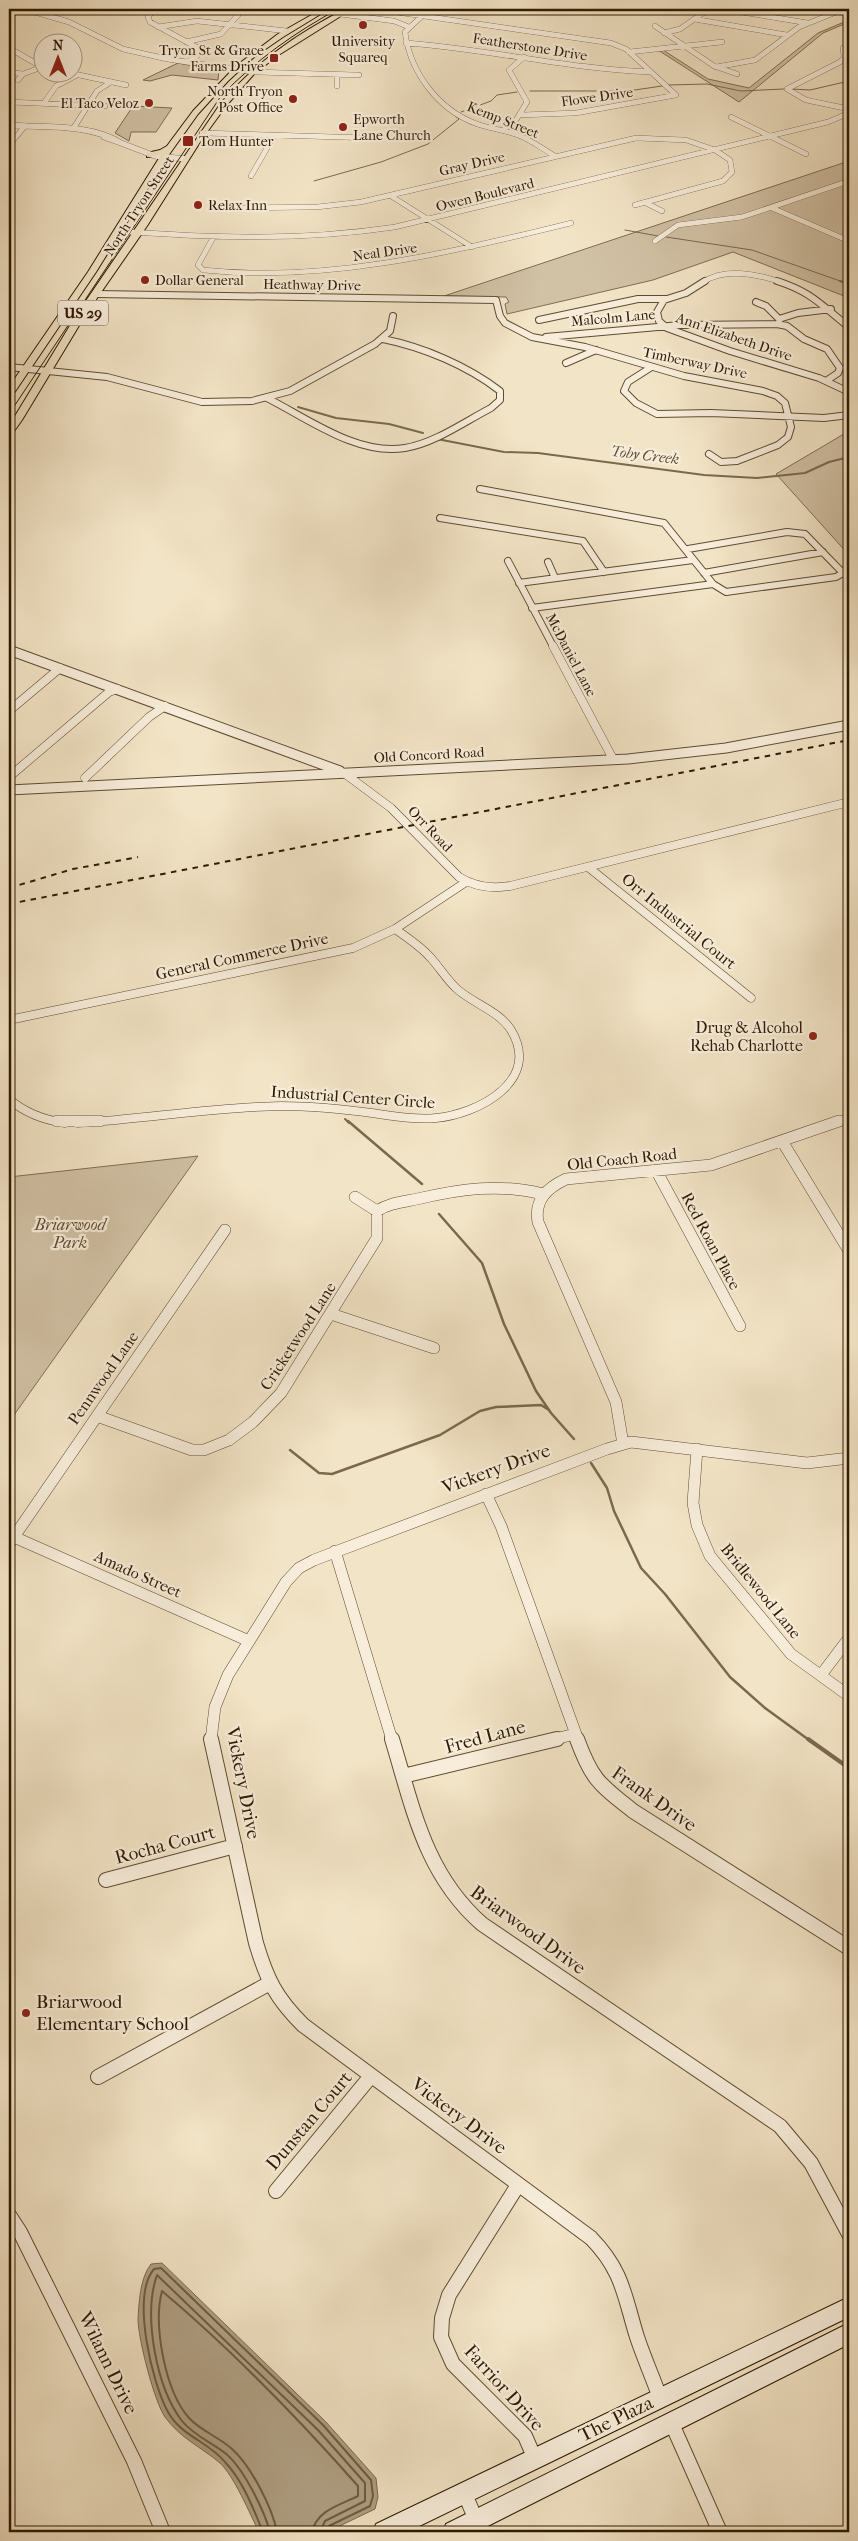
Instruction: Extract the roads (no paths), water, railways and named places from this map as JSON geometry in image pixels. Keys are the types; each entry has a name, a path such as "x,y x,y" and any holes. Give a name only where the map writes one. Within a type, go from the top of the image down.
{"main road":[{"name":"North Tryon Street","path":"9,394 25,368 78,294 173,145 200,108 235,70 288,31 326,9"},
{"name":"North Tryon Street","path":"9,432 72,330 140,232 223,103 253,72 299,36 349,9"},
{"path":"150,154 162,152 173,145"},
{"name":"The Plaza","path":"384,2532 849,2307"},
{"name":"The Plaza","path":"454,2532 478,2527 740,2388 849,2333"}],"street":[{"path":"24,9 69,22 123,49 212,68 253,72 359,75"},
{"path":"154,9 148,17 158,27 199,51 196,56 187,62"},
{"path":"375,9 604,42 629,52 650,72"},
{"path":"406,43 405,31 409,26 423,16 439,9"},
{"path":"664,33 680,29 709,9"},
{"path":"722,9 808,23"},
{"path":"814,9 835,12"},
{"path":"716,67 755,60 787,35 808,23 844,9"},
{"path":"340,14 394,21 409,26"},
{"path":"186,42 221,34 238,15"},
{"path":"694,20 787,35"},
{"path":"158,27 191,21 288,31"},
{"path":"655,26 682,46 716,67 736,74"},
{"path":"629,52 722,42"},
{"name":"Featherstone Drive","path":"406,43 437,44 614,71 650,72"},
{"name":"Kemp Street","path":"406,43 423,82 436,96 468,120 522,137 555,156"},
{"path":"9,48 32,61"},
{"path":"843,48 844,55 840,62 793,84 787,89 790,94 800,98 849,111"},
{"path":"9,54 16,52"},
{"path":"503,130 515,122 527,102 509,70 524,57"},
{"path":"9,72 23,74 32,71"},
{"name":"Flowe Drive","path":"520,115 567,114 676,96 650,72"},
{"path":"18,80 23,74"},
{"path":"337,75 337,86"},
{"path":"82,76 126,85"},
{"path":"44,103 56,86 64,82"},
{"path":"73,129 98,89 111,82"},
{"path":"9,102 105,106"},
{"name":"Owen Boulevard","path":"118,231 213,238 314,238 374,232 430,221 828,122 849,111"},
{"path":"731,117 806,154"},
{"path":"9,126 73,129 104,137 150,154 186,159"},
{"path":"9,145 25,126"},
{"path":"202,133 371,138"},
{"path":"252,176 274,136"},
{"name":"Gray Drive","path":"231,208 317,207 390,196 621,140 645,137 678,139 715,150"},
{"path":"635,205 710,186 729,178 732,172 730,160 715,150"},
{"path":"655,241 678,225 696,221 742,217 849,181"},
{"path":"390,196 472,247"},
{"path":"646,203 662,211"},
{"path":"772,208 849,240"},
{"name":"Neal Drive","path":"213,238 198,268 229,272 327,270 402,262 571,223"},
{"name":"Ann Elizabeth Drive","path":"849,327 831,310 795,287 739,274 712,277 688,292 661,302 657,312 658,319 664,326 722,349 826,381 849,392"},
{"name":"Heathway Drive","path":"98,294 496,300"},
{"path":"539,320 638,299 666,299"},
{"name":"Timberway Drive","path":"496,300 500,316 508,325 540,339 596,350 650,368 770,393 785,403 790,417"},
{"path":"756,302 766,306 779,321 824,348 833,356 840,368 838,373 826,381"},
{"name":"Malcolm Lane","path":"540,339 558,335 664,326 779,321 798,313 831,310"},
{"path":"9,367 107,377 202,402 242,402 268,398 299,387 383,338 390,331 393,316"},
{"path":"268,398 366,447 391,450 412,446 492,408 500,400 500,391 489,383 426,352 383,338"},
{"path":"566,363 596,350"},
{"path":"650,368 628,382 624,391 629,398 649,412 660,414 711,413 828,418 849,414"},
{"path":"709,454 722,462 737,461 778,446 790,432 790,417"},
{"path":"480,489 664,523 688,549 693,560 713,584 726,592 738,592 836,577 843,573 805,534 793,531 688,549"},
{"path":"440,518 583,541 604,572"},
{"path":"704,572 823,552"},
{"path":"519,583 693,560"},
{"name":"McDaniel Lane","path":"508,562 613,759"},
{"path":"548,562 555,578"},
{"path":"532,608 713,584"},
{"name":"Orr Road","path":"9,650 344,773 361,783 390,808 466,882"},
{"path":"9,711 60,668"},
{"path":"9,777 109,692 117,689"},
{"path":"85,778 149,717 165,706"},
{"name":"Old Concord Road","path":"9,790 613,759 726,748 849,725"},
{"path":"466,882 481,887 505,887 849,802"},
{"name":"Orr Industrial Court","path":"588,867 751,998"},
{"name":"General Commerce Drive","path":"9,1020 337,952 368,943 395,929 466,882"},
{"name":"Industrial Center Circle","path":"9,1099 28,1113 47,1120 69,1123 244,1107 284,1106 315,1107 436,1119 459,1115 480,1107 500,1094 512,1080 518,1065 516,1039 499,1017 457,988 425,952 395,929"},
{"name":"Old Coach Road","path":"543,1194 549,1188 566,1179 711,1165 849,1118"},
{"path":"782,1141 849,1251"},
{"name":"Red Roan Place","path":"656,1170 740,1326"},
{"path":"355,1198 377,1211 385,1206 478,1187 510,1186 543,1194 536,1210 538,1222 616,1402 623,1444"},
{"name":"Cricketwood Lane","path":"96,1416 192,1450 208,1450 220,1446 266,1410 281,1393 377,1238 379,1226 377,1211"},
{"name":"Pennwood Lane","path":"11,1540 225,1230"},
{"path":"331,1314 434,1348"},
{"name":"Vickery Drive","path":"660,2398 637,2335 620,2273 613,2262 591,2238 303,2025 281,2003 270,1983 258,1950 214,1756 210,1730 213,1710 221,1687 291,1576 311,1561 335,1551 623,1444 649,1443 807,1463 849,1458"},
{"name":"Bridlewood Lane","path":"697,1449 693,1503 697,1525 705,1546 720,1570 783,1645 799,1661 849,1696"},
{"name":"Frank Drive","path":"486,1494 502,1526 588,1768 607,1792 633,1811 849,1948"},
{"name":"Amado Street","path":"11,1540 249,1641"},
{"name":"Briarwood Drive","path":"335,1551 430,1861 454,1899 482,1924 780,2126 791,2136 823,2181 849,2234"},
{"path":"821,1675 849,1638"},
{"name":"Fred Lane","path":"403,1776 575,1734"},
{"name":"Rocha Court","path":"106,1880 235,1846"},
{"path":"98,2076 270,1983"},
{"name":"Dunstan Court","path":"276,2191 371,2076"},
{"name":"Farrior Drive","path":"518,2184 450,2294 442,2318 441,2337 453,2364 525,2436 535,2459"},
{"name":"Wilann Drive","path":"9,2215 20,2232 134,2461 163,2532"},
{"path":"672,2424 720,2532"},
{"path":"464,2494 478,2527"}],"water":[{"path":"162,2263 326,2422 376,2478 378,2497 375,2509 327,2532 259,2532 225,2469 220,2463 177,2431 165,2417 156,2398 144,2354 138,2319 144,2276 151,2264"}],"waterway":[{"path":"791,89 810,90 849,81"},
{"path":"669,85 707,84 741,91 784,89"},
{"path":"530,91 628,91 662,86"},
{"path":"461,112 491,101 497,95 517,92"},
{"path":"314,181 381,162 428,144 459,119 454,115"},
{"path":"625,230 658,236"},
{"path":"666,237 752,250 843,282"},
{"path":"843,282 849,284"},
{"name":"Toby Creek","path":"298,407 336,418 389,424 423,433"},
{"name":"Toby Creek","path":"437,439 504,452 538,453 704,475 757,478 805,473 829,462 849,457"},
{"path":"345,1119 349,1123"},
{"path":"348,1121 422,1184"},
{"path":"439,1214 482,1263 504,1324 536,1391 549,1410"},
{"path":"290,1450 319,1473 332,1474 440,1435 480,1411 496,1407 541,1405 549,1410"},
{"path":"549,1410 574,1439"},
{"path":"591,1463 607,1488 614,1511 641,1568 665,1594 730,1677 765,1708 809,1740"},
{"path":"808,1739 849,1768"}],"tram line":[{"path":"9,414 221,96 276,48 338,9"}],"railway":[{"path":"9,904 849,740"},
{"path":"9,888 73,869 138,857"}],"place":[{"name":"University Squareq","path":"363,25"},
{"name":"Tryon St & Grace Farms Drive","path":"274,58"},
{"name":"North Tryon Post Office","path":"293,99"},
{"name":"El Taco Veloz","path":"149,103"},
{"name":"Epworth Lane Church","path":"343,127"},
{"name":"Tom Hunter","path":"188,141"},
{"name":"Relax Inn","path":"198,205"},
{"name":"Dollar General","path":"145,280"},
{"name":"Drug & Alcohol Rehab Charlotte","path":"813,1036"},
{"name":"Briarwood Elementary School","path":"26,2013"}],"park label":[{"name":"Briarwood Park","path":"70,1233"}]}
